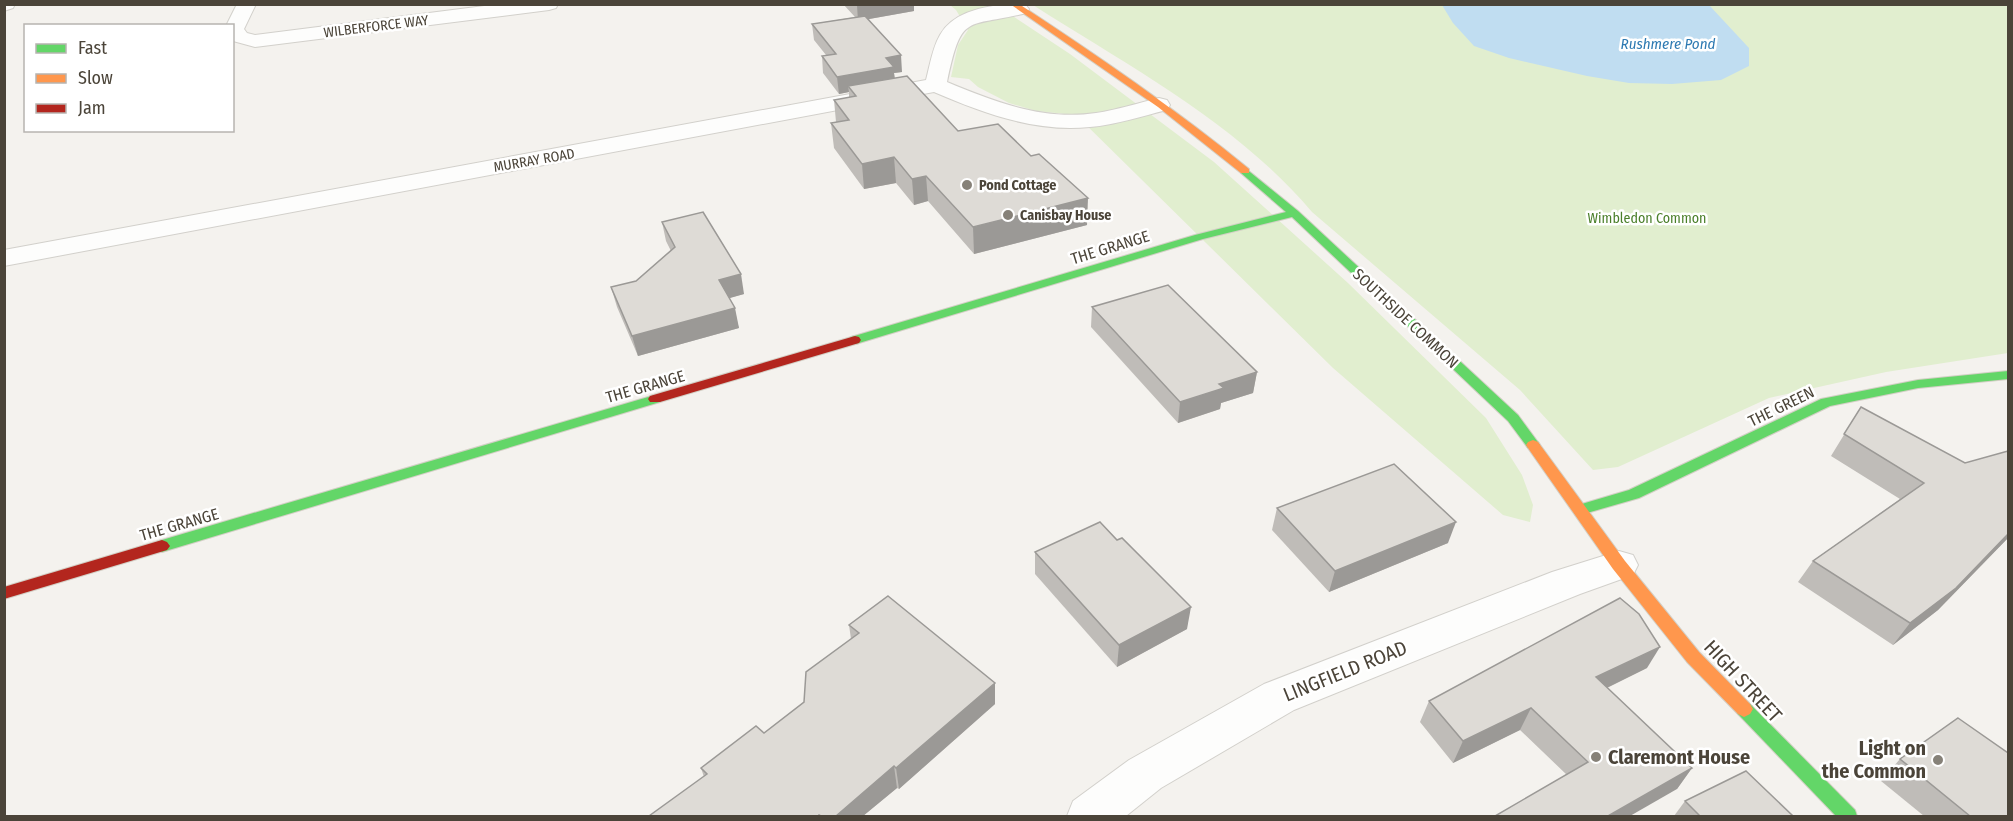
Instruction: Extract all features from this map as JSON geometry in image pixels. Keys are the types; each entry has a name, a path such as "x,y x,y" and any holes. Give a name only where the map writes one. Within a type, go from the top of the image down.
{"street":[{"name":"WILBERFORCE WAY","path":"247,4 234,28 236,38 255,41 549,4"},
{"path":"1016,7 973,18 955,28 946,43 936,85 982,105 1043,119 1070,122 1088,121 1159,105"},
{"name":"SOUTHSIDE COMMON","path":"1016,7 1212,142 1294,213 1513,418 1618,565"},
{"name":"MURRAY ROAD","path":"4,258 936,85"},
{"name":"THE GRANGE","path":"4,593 1188,241 1273,216 1294,213"},
{"name":"THE GREEN","path":"1580,510 1634,494 1826,402 1918,384 2008,375"},
{"name":"LINGFIELD ROAD","path":"1090,816 1145,774 1279,697 1566,583 1618,565"},
{"name":"HIGH STREET","path":"1618,565 1693,657 1848,816"}],"green space":[{"path":"950,5 996,5 1070,54 1214,162 1348,283 1486,418 1522,475 1533,505 1530,522 1503,515 1333,368 1076,115 1036,111 1009,103 978,87 969,79 951,77 958,45 968,30 956,10"},
{"name":"Wimbledon Common","path":"1033,5 2008,5 2008,353 1886,372 1769,398 1618,467 1593,470 1520,390 1312,212 1250,151 1181,98"}],"water":[{"name":"Rushmere Pond","path":"1442,5 1709,5 1749,48 1749,66 1721,80 1672,84 1629,83 1587,76 1509,58 1474,46 1453,23"}],"building":[{"path":"865,16 901,55 886,58 894,67 837,77 822,56 836,54 812,24"},
{"path":"907,76 958,131 998,124 1031,156 1039,154 1088,198 973,227 926,176 912,179 894,157 862,164 831,123 849,120 834,100 856,96 848,86"},
{"path":"703,212 741,274 719,280 735,308 632,336 611,287 636,281 675,247 662,222"},
{"path":"1168,285 1257,372 1219,384 1224,388 1180,402 1092,307"},
{"path":"1861,407 1965,463 2008,451 2008,534 1956,588 1910,623 1813,561 1924,483 1844,434"},
{"path":"1394,464 1456,522 1335,571 1277,508"},
{"path":"1100,522 1117,540 1122,538 1191,607 1119,645 1035,552"},
{"path":"888,596 995,683 836,816 649,816 707,774 701,768 756,726 764,733 804,702 806,672 859,633 849,625"},
{"path":"1620,598 1639,614 1660,647 1596,677 1692,768 1608,816 1495,816 1588,762 1531,708 1463,741 1429,701"},
{"path":"1958,718 2008,753 2008,816 1970,816 1900,759"},
{"path":"1746,771 1793,816 1700,816 1685,801"}],"traffic: fast":[{"path":"1245,171 1294,213 1513,418 1533,445"},
{"path":"855,340 1199,237 1294,213"},
{"path":"1580,510 1634,494 1826,402 1918,384 2008,375"},
{"path":"162,546 655,399"},
{"path":"1744,709 1848,816"}],"traffic: slow":[{"path":"1013,4 1161,105 1245,171"},
{"path":"1533,445 1619,565 1693,657 1744,709"}],"traffic: jam":[{"path":"655,399 855,340"},
{"path":"4,593 162,546"}],"place":[{"name":"Pond Cottage","path":"967,185"},
{"name":"Canisbay House","path":"1008,215"},
{"name":"Claremont House","path":"1596,757"},
{"name":"Light on the Common","path":"1938,760"}]}
